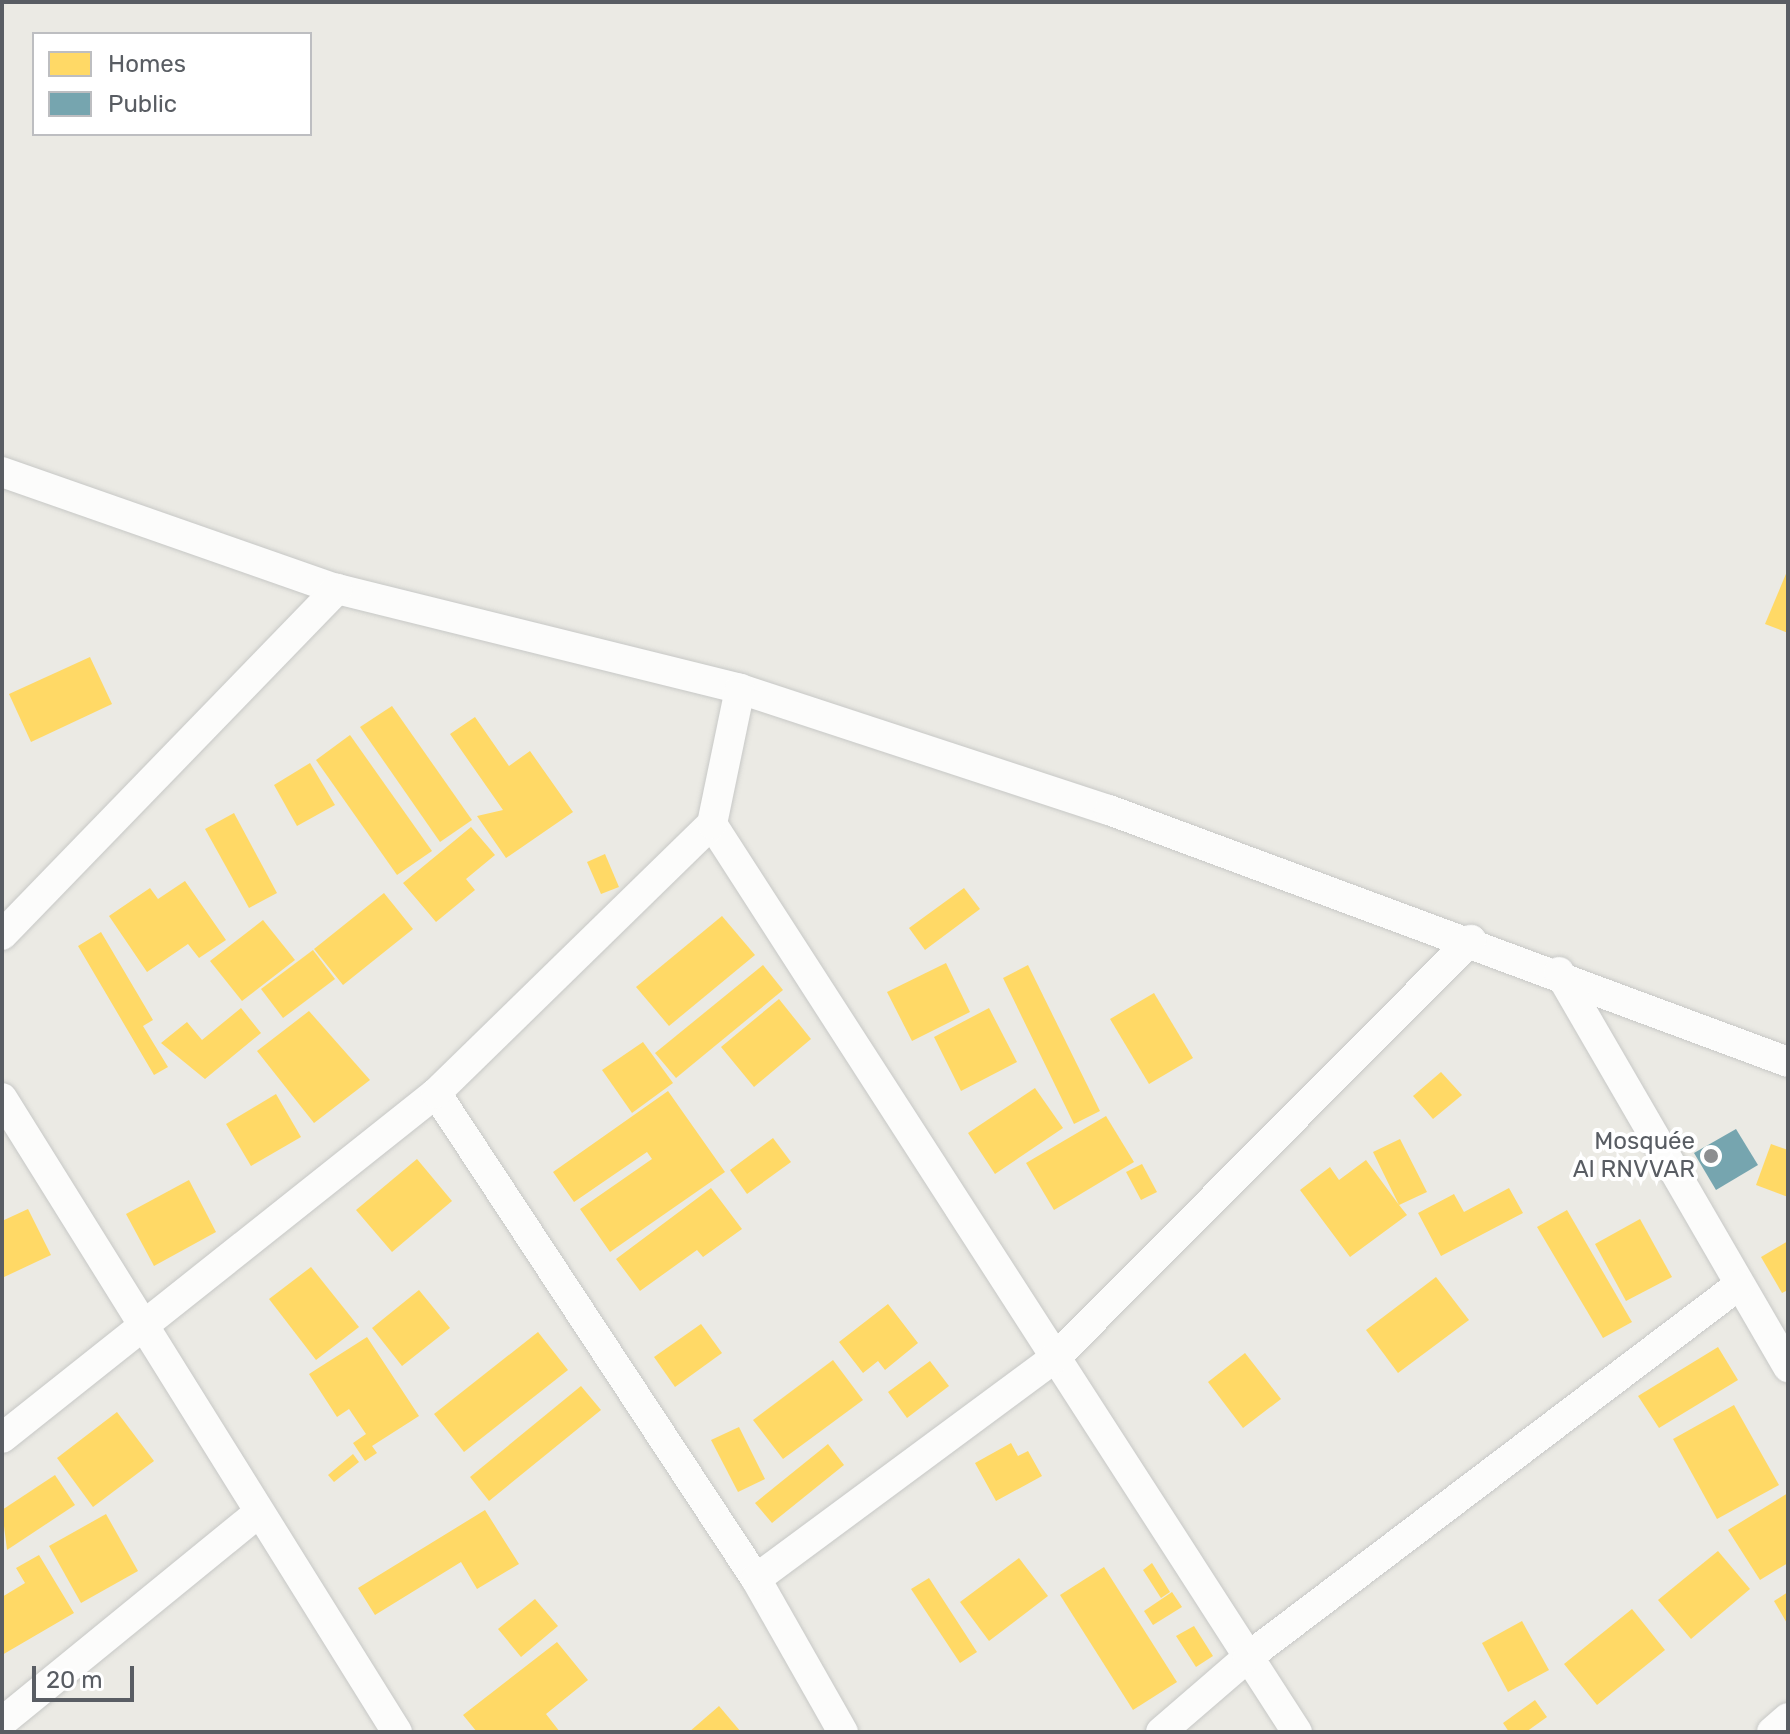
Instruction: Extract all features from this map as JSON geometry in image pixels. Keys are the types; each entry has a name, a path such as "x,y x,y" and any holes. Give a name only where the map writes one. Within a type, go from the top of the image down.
{"street":[{"path":"2,472 337,589 740,689 1109,810 1559,972 1788,1062"},
{"path":"2,935 337,589"},
{"path":"2,1438 140,1324 436,1093 712,824 740,689"},
{"path":"712,824 1297,1732"},
{"path":"756,1579 1055,1358 1471,940"},
{"path":"1559,972 1788,1367"},
{"path":"436,1093 756,1579 843,1732"},
{"path":"2,1098 397,1732"},
{"path":"1161,1732 1248,1657 1739,1285"},
{"path":"2,1722 258,1513"},
{"path":"1772,1732 1788,1718"}],"building: Homes":[{"path":"1788,569 1788,633 1765,624"},
{"path":"90,657 112,704 31,742 9,694"},
{"path":"392,706 472,820 440,842 360,727"},
{"path":"475,717 509,766 530,751 573,812 506,858 477,816 503,810 450,734"},
{"path":"350,735 432,851 397,875 316,760"},
{"path":"310,763 335,805 297,826 274,785"},
{"path":"234,813 277,893 249,908 205,829"},
{"path":"471,827 495,855 466,879 475,890 436,922 403,883"},
{"path":"605,854 619,887 601,894 587,862"},
{"path":"185,881 226,940 199,958 188,944 147,972 109,916 150,888 158,899"},
{"path":"964,888 980,909 925,950 909,928"},
{"path":"384,893 413,929 343,985 314,949"},
{"path":"722,916 755,955 669,1026 636,987"},
{"path":"263,920 295,960 242,1001 210,961"},
{"path":"101,932 153,1020 143,1026 168,1067 154,1075 78,946"},
{"path":"313,950 335,979 283,1018 261,989"},
{"path":"946,963 970,1012 912,1041 887,992"},
{"path":"763,965 783,990 676,1078 655,1053"},
{"path":"1028,965 1100,1111 1074,1124 1003,978"},
{"path":"1154,993 1193,1058 1149,1084 1110,1019"},
{"path":"779,999 811,1039 754,1087 721,1047"},
{"path":"241,1008 261,1033 205,1079 161,1043 187,1022 202,1040"},
{"path":"989,1008 1017,1062 961,1091 934,1037"},
{"path":"309,1011 370,1080 314,1123 257,1051"},
{"path":"643,1042 673,1083 632,1113 602,1070"},
{"path":"1441,1072 1462,1095 1433,1119 1413,1096"},
{"path":"1035,1088 1063,1128 995,1174 968,1133"},
{"path":"668,1091 725,1172 610,1252 580,1209 652,1159 647,1152 574,1202 553,1172"},
{"path":"276,1094 301,1137 251,1166 226,1124"},
{"path":"1106,1116 1134,1162 1054,1210 1026,1163"},
{"path":"773,1138 791,1162 747,1194 730,1170"},
{"path":"1400,1139 1427,1192 1399,1205 1373,1152"},
{"path":"1771,1144 1788,1150 1788,1197 1756,1185"},
{"path":"417,1159 452,1201 392,1252 356,1210"},
{"path":"1366,1160 1407,1215 1350,1257 1300,1190 1330,1167 1339,1180"},
{"path":"1142,1164 1157,1192 1141,1200 1126,1172"},
{"path":"189,1180 216,1232 154,1266 126,1214"},
{"path":"711,1188 742,1229 703,1257 697,1250 640,1291 616,1259"},
{"path":"1509,1188 1523,1213 1441,1256 1418,1213 1454,1194 1464,1212"},
{"path":"28,1209 51,1255 2,1278 2,1221"},
{"path":"1567,1210 1632,1322 1603,1338 1537,1227"},
{"path":"1640,1219 1672,1277 1626,1301 1595,1244"},
{"path":"1788,1241 1788,1290 1782,1293 1761,1257"},
{"path":"311,1267 359,1327 316,1360 269,1299"},
{"path":"1436,1277 1469,1320 1398,1373 1366,1330"},
{"path":"419,1290 450,1328 402,1366 372,1328"},
{"path":"888,1304 918,1343 885,1370 878,1361 863,1373 839,1342"},
{"path":"701,1324 722,1353 675,1387 654,1357"},
{"path":"538,1332 568,1370 464,1452 434,1414"},
{"path":"367,1337 419,1416 372,1446 377,1453 365,1461 353,1443 366,1434 349,1409 337,1417 309,1374"},
{"path":"1718,1347 1738,1380 1659,1428 1638,1396"},
{"path":"1245,1353 1281,1399 1243,1428 1208,1382"},
{"path":"833,1360 863,1400 783,1459 753,1420"},
{"path":"930,1361 949,1386 907,1418 888,1392"},
{"path":"581,1386 601,1410 489,1501 470,1477"},
{"path":"1734,1405 1779,1485 1717,1519 1673,1439"},
{"path":"117,1412 154,1461 93,1507 57,1458"},
{"path":"739,1427 765,1479 738,1492 711,1440"},
{"path":"1011,1443 1018,1456 1028,1451 1042,1476 996,1501 975,1463"},
{"path":"828,1444 844,1465 772,1523 755,1503"},
{"path":"353,1454 359,1462 334,1482 328,1475"},
{"path":"55,1475 75,1505 7,1550 2,1510"},
{"path":"1788,1493 1788,1563 1760,1580 1728,1530"},
{"path":"485,1510 519,1564 477,1589 461,1562 375,1615 358,1588"},
{"path":"106,1514 138,1571 81,1603 49,1546"},
{"path":"1718,1551 1750,1589 1691,1639 1658,1600"},
{"path":"39,1555 74,1613 2,1655 2,1597 25,1583 16,1568"},
{"path":"1019,1558 1048,1596 989,1641 960,1602"},
{"path":"1152,1563 1170,1592 1161,1598 1143,1570"},
{"path":"1104,1567 1177,1682 1133,1710 1060,1595"},
{"path":"929,1578 977,1652 960,1663 911,1589"},
{"path":"1172,1592 1182,1607 1153,1625 1144,1611"},
{"path":"1788,1592 1788,1625 1774,1601"},
{"path":"535,1599 558,1626 521,1657 498,1629"},
{"path":"1632,1609 1665,1650 1597,1705 1564,1664"},
{"path":"1522,1621 1549,1670 1508,1692 1482,1643"},
{"path":"1194,1626 1213,1656 1196,1667 1176,1636"},
{"path":"557,1642 588,1680 546,1714 560,1732 477,1732 463,1715"},
{"path":"1535,1700 1547,1717 1526,1732 1509,1732 1503,1723"},
{"path":"719,1706 741,1732 689,1732"}],"building: Public":[{"path":"1736,1129 1758,1165 1716,1190 1694,1153"}],"place":[{"name":"Mosquée Al RNVVAR","path":"1711,1156"}]}
